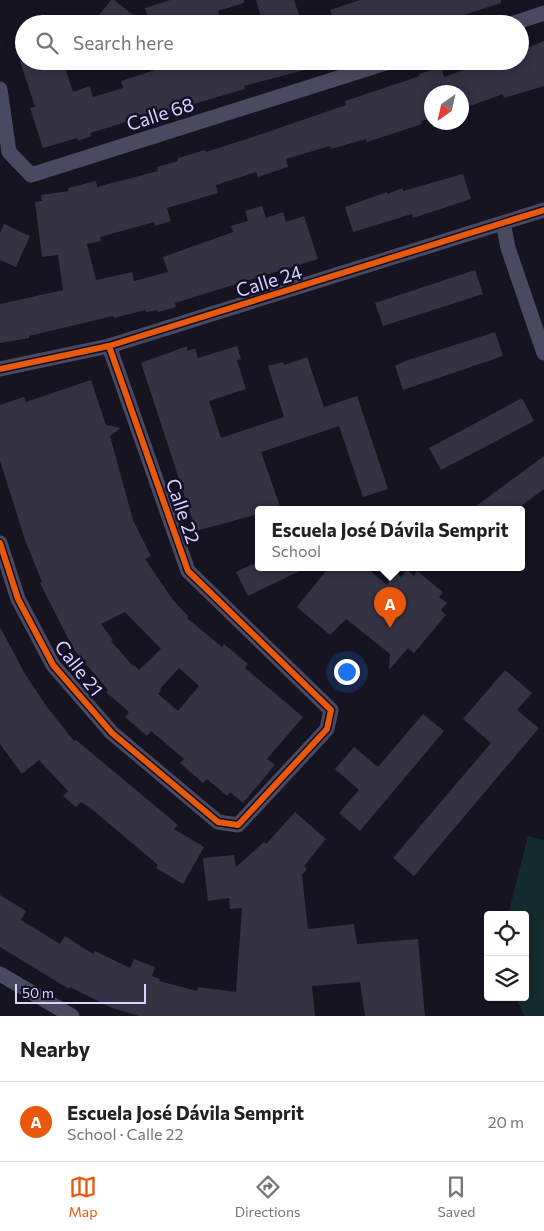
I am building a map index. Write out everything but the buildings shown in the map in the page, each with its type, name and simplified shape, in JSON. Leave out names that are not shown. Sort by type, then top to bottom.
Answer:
[{"type":"street","points":[[529,18],[544,13]]},
{"type":"street","name":"Calle 68","points":[[0,89],[9,152],[31,176],[364,70]]},
{"type":"street","name":"Calle 24","points":[[0,369],[109,346],[544,210]]},
{"type":"street","points":[[502,223],[508,248],[544,354]]},
{"type":"street","name":"Calle 22","points":[[109,346],[188,571],[331,710],[327,729],[238,825],[218,822],[174,785]]},
{"type":"street","name":"Calle 21","points":[[0,543],[18,599],[53,666],[112,733],[174,785]]},
{"type":"street","points":[[0,974],[72,1016]]},
{"type":"green space","points":[[528,836],[544,840],[544,1016],[524,1016],[518,1001],[529,1001],[529,911],[509,911]]},
{"type":"cycle path","points":[[0,369],[109,346],[544,210]]},
{"type":"cycle path","points":[[0,543],[18,599],[53,665],[112,733],[218,822],[238,825],[327,729],[331,710],[188,571],[109,346]]},
{"type":"place","name":"Escuela José Dávila Semprit","points":[[390,628]]}]
